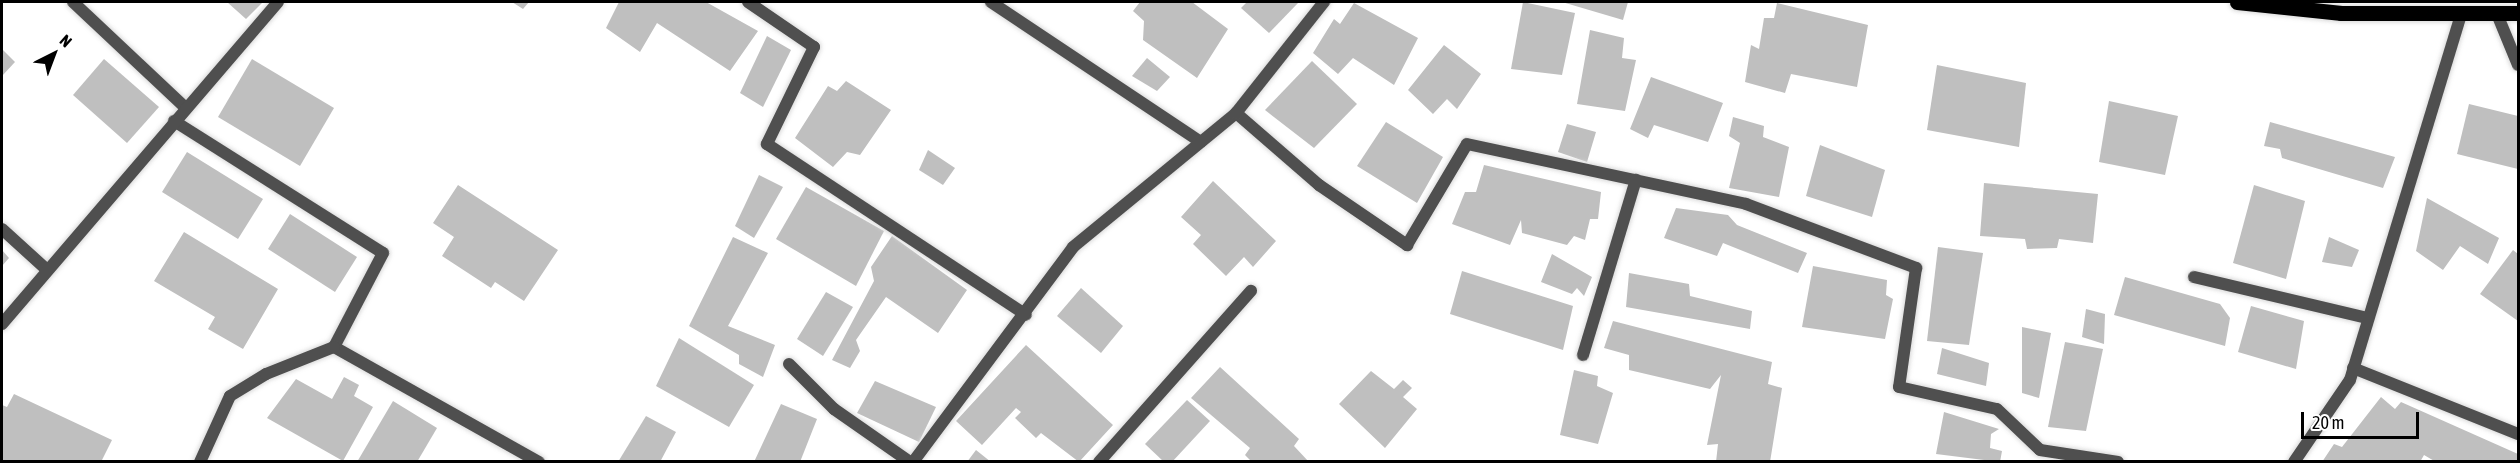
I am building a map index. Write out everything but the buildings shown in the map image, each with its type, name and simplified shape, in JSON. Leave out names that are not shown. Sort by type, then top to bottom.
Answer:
[{"type":"main road","points":[[2237,2],[2341,7],[2460,17],[2518,13]]},
{"type":"street","points":[[73,2],[185,107]]},
{"type":"street","points":[[2,324],[185,107],[278,2]]},
{"type":"street","points":[[748,2],[814,47],[767,144],[1026,315]]},
{"type":"street","points":[[991,2],[1201,142]]},
{"type":"street","points":[[789,364],[834,409],[911,462],[1026,315],[1073,247],[1236,113],[1324,2]]},
{"type":"street","points":[[2497,14],[2518,65]]},
{"type":"street","points":[[2294,462],[2353,368],[2460,17]]},
{"type":"street","points":[[1236,113],[1319,185],[1407,245],[1467,144],[1746,204],[1916,268],[1899,387],[1997,409],[2040,450],[2118,462]]},
{"type":"street","points":[[174,121],[383,254],[334,347],[266,374],[230,396],[200,462]]},
{"type":"street","points":[[1583,355],[1635,180]]},
{"type":"street","points":[[2,229],[47,270]]},
{"type":"street","points":[[2194,277],[2367,318]]},
{"type":"street","points":[[1099,462],[1251,291]]},
{"type":"street","points":[[334,347],[539,462]]},
{"type":"street","points":[[2353,368],[2518,434]]}]
